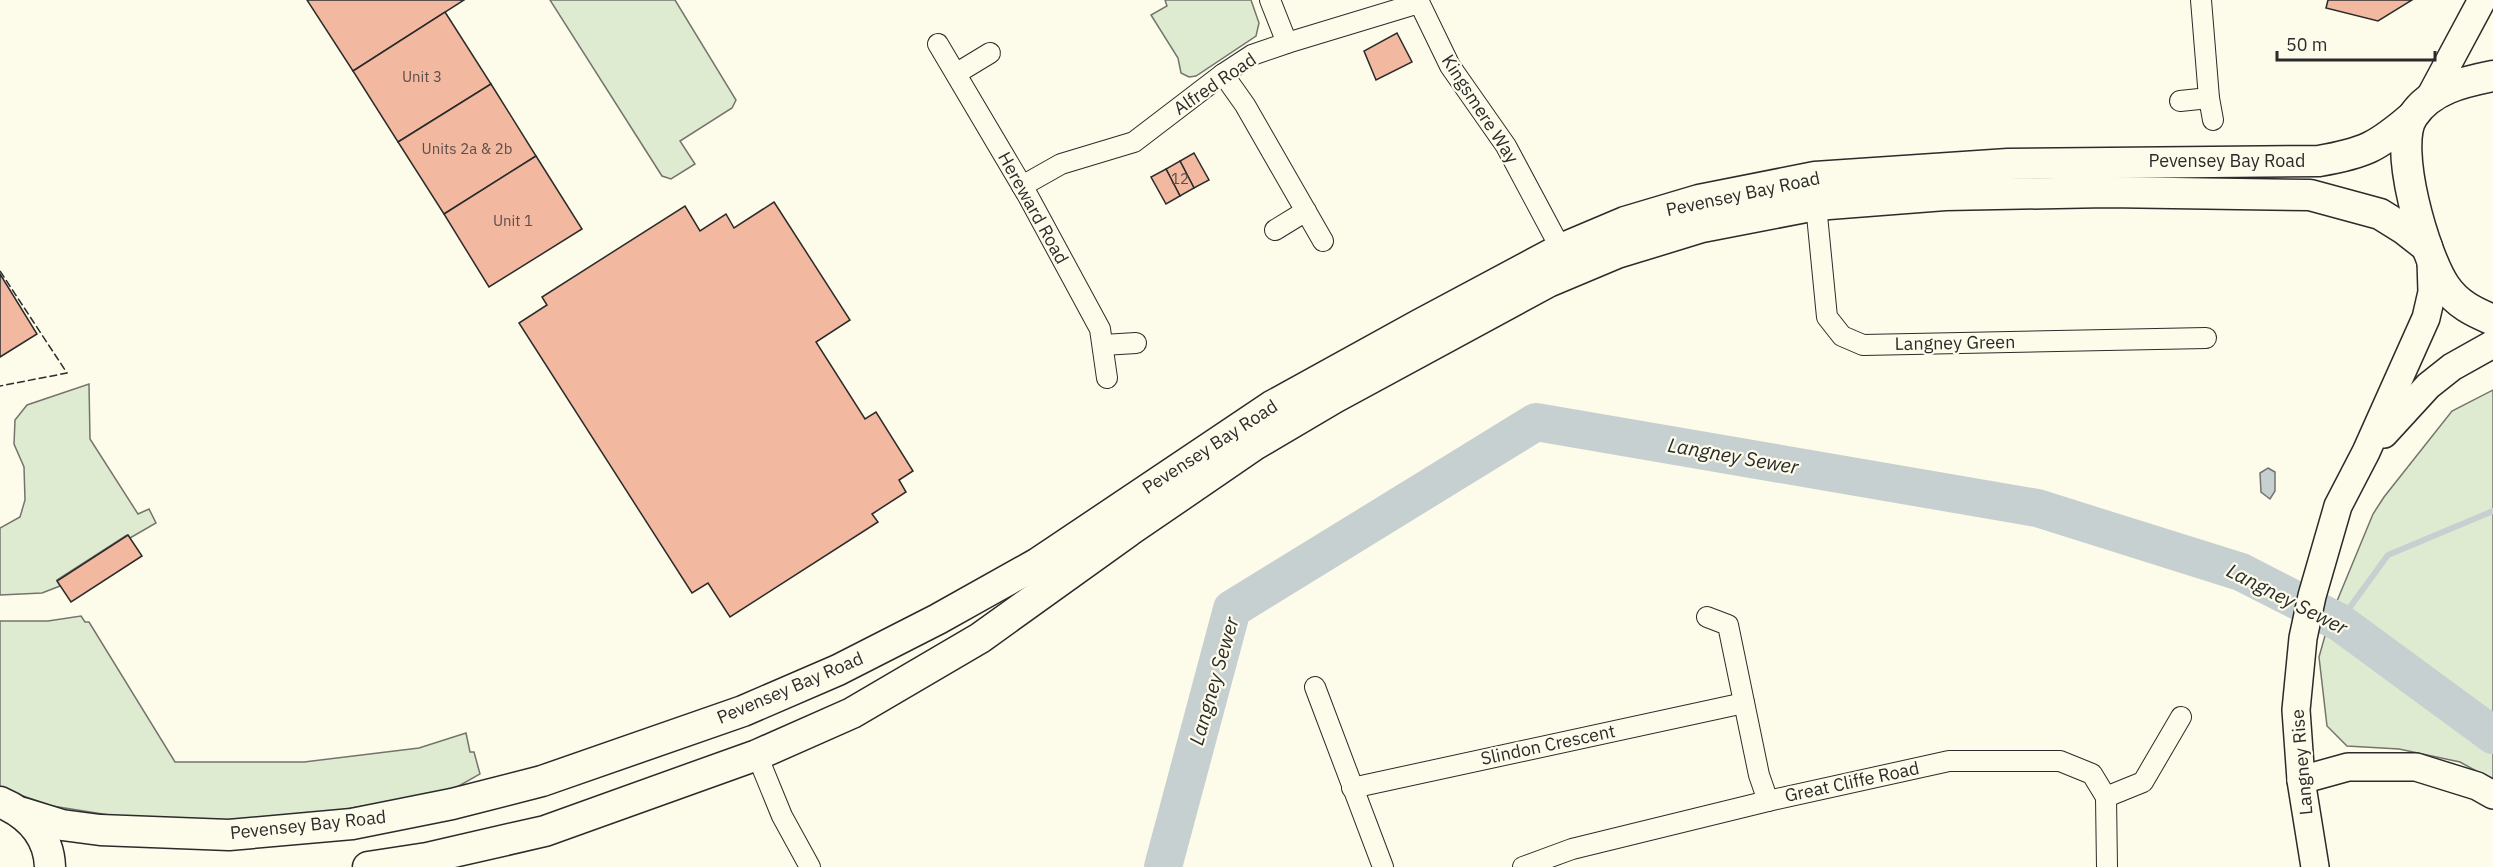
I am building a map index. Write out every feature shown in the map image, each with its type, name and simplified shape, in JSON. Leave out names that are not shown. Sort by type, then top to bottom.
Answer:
[{"type":"main road","points":[[2482,0],[2421,107],[2406,140],[2406,161],[2429,254],[2445,287],[2463,306],[2493,320]]},
{"type":"main road","name":"Pevensey Bay Road","points":[[11,808],[62,825],[100,830],[229,835],[352,824],[452,804],[542,781],[743,711],[838,670],[948,614],[1081,535],[1131,499],[1272,406],[1561,249],[1625,222],[1699,200],[1815,177],[2008,164],[2319,161],[2355,155],[2385,140],[2421,107],[2465,82],[2493,76]]},
{"type":"main road","name":"Pevensey Bay Road","points":[[368,867],[427,858],[536,834],[756,755],[852,713],[980,638],[1128,531],[1256,444],[1334,398],[1548,282],[1617,253],[1702,227],[1816,206],[1945,195],[2084,192],[2310,195],[2380,214],[2404,229],[2429,254]]},
{"type":"main road","name":"Langney Rise","points":[[2315,867],[2301,780],[2296,710],[2303,638],[2312,596],[2338,506],[2366,452],[2426,318],[2432,291],[2429,254]]},
{"type":"main road","name":"Langney Rise","points":[[2366,452],[2428,386],[2452,367],[2493,344]]},
{"type":"main road","points":[[2301,780],[2348,767],[2416,767],[2477,786],[2493,795]]},
{"type":"main road","points":[[11,808],[42,836],[50,858],[50,867]]},
{"type":"street","points":[[1270,0],[1287,43]]},
{"type":"street","points":[[2201,0],[2213,120]]},
{"type":"street","name":"Alfred Road","points":[[1022,186],[1061,164],[1134,142],[1223,74],[1252,55],[1419,1]]},
{"type":"street","name":"Kingsmere Way","points":[[1419,1],[1450,66],[1506,146],[1561,249]]},
{"type":"street","name":"Hereward Road","points":[[938,44],[1022,186],[1100,329],[1107,378]]},
{"type":"street","points":[[957,74],[990,53]]},
{"type":"street","points":[[1223,74],[1245,105],[1323,241]]},
{"type":"street","points":[[2180,101],[2209,98]]},
{"type":"street","name":"Langney Green","points":[[1816,206],[1827,317],[1842,336],[1863,345],[2206,338]]},
{"type":"street","points":[[1275,230],[1306,211]]},
{"type":"street","points":[[1103,345],[1136,343]]},
{"type":"street","points":[[1707,617],[1728,625],[1759,774],[1767,801]]},
{"type":"street","points":[[1315,687],[1383,867]]},
{"type":"street","name":"Slindon Crescent","points":[[1352,788],[1744,703]]},
{"type":"street","points":[[2107,867],[2106,797],[2143,782],[2181,717]]},
{"type":"street","points":[[756,755],[782,816],[810,867]]},
{"type":"street","name":"Great Cliffe Road","points":[[1522,867],[1572,849],[1767,801],[1949,761],[2060,761],[2092,774],[2106,797]]},
{"type":"green space","points":[[550,0],[675,0],[736,100],[732,108],[680,141],[695,164],[671,179],[662,176]]},
{"type":"green space","points":[[1165,0],[1251,0],[1259,23],[1256,36],[1196,76],[1189,77],[1181,73],[1178,58],[1151,15],[1167,6]]},
{"type":"green space","points":[[89,384],[90,439],[138,514],[149,509],[156,523],[130,538],[127,535],[57,580],[60,586],[42,593],[0,595],[0,528],[20,517],[25,500],[24,467],[14,444],[15,420],[27,405]]},
{"type":"green space","points":[[2493,390],[2493,780],[2460,762],[2399,749],[2347,746],[2327,726],[2319,657],[2330,618],[2373,514],[2384,497],[2452,411]]},
{"type":"green space","points":[[81,616],[85,622],[89,622],[175,762],[304,762],[419,748],[466,733],[470,752],[474,752],[480,774],[450,791],[282,820],[141,820],[52,806],[0,788],[0,621],[48,621]]},
{"type":"shaded area","points":[[2268,468],[2275,472],[2275,491],[2270,499],[2261,492],[2260,473]]},
{"type":"building","points":[[307,0],[464,0],[353,71]]},
{"type":"building","points":[[2328,0],[2412,0],[2378,21],[2326,8]]},
{"type":"building","points":[[445,12],[491,84],[398,142],[353,71]]},
{"type":"building","points":[[1397,33],[1412,62],[1376,80],[1364,51]]},
{"type":"building","points":[[491,84],[536,156],[444,214],[398,142]]},
{"type":"building","points":[[1194,153],[1209,180],[1194,188],[1180,161]]},
{"type":"building","points":[[536,156],[582,229],[489,287],[444,214]]},
{"type":"building","points":[[1180,161],[1194,188],[1180,196],[1166,169]]},
{"type":"building","points":[[1166,169],[1180,196],[1166,204],[1151,177]]},
{"type":"building","points":[[774,202],[850,320],[816,342],[865,419],[876,412],[913,471],[899,480],[906,492],[872,514],[878,522],[730,617],[708,583],[692,593],[519,323],[547,305],[542,297],[685,206],[700,231],[726,214],[734,228]]},
{"type":"building","points":[[0,274],[37,334],[0,357]]},
{"type":"building","points":[[128,535],[142,556],[71,602],[57,581]]},
{"type":"waterway","name":"Langney Sewer","points":[[1163,867],[1232,609],[1536,422],[2037,508],[2241,572],[2339,622],[2493,735]]},
{"type":"waterway","points":[[2339,622],[2388,555],[2493,511]]},
{"type":"fence","points":[[0,271],[67,373],[0,386]]}]
